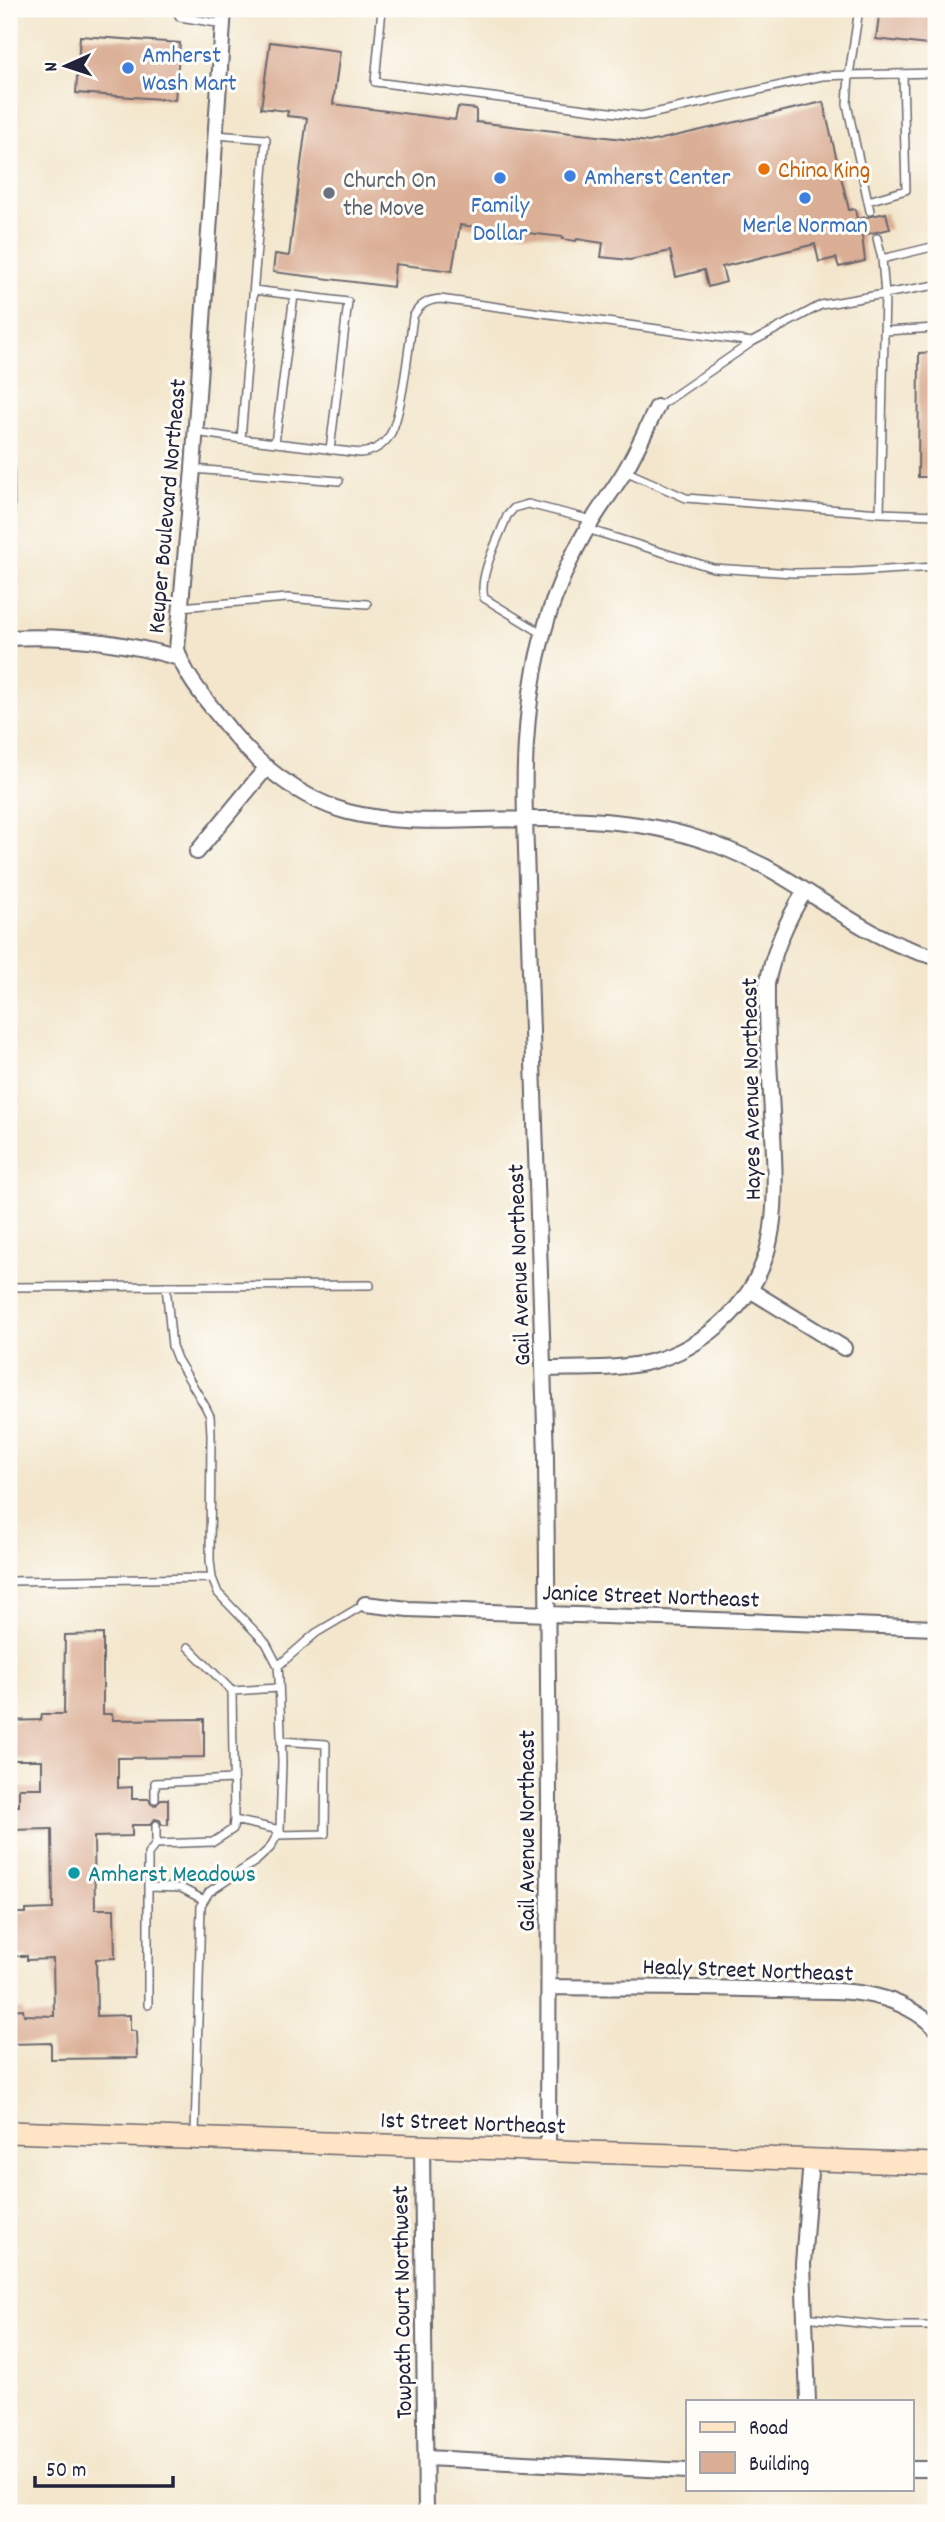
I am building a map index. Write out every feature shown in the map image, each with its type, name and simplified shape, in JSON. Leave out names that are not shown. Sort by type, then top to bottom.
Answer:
[{"type":"main road","name":"1st Street Northeast","points":[[9,2132],[936,2164]]},
{"type":"street","name":"Keuper Boulevard Northeast","points":[[224,9],[196,432],[177,649],[179,658],[203,696],[233,734],[267,767],[307,795],[348,812],[397,820],[424,821],[582,820],[635,825],[694,837],[763,866],[869,932],[904,948],[936,957]]},
{"type":"street","name":"Gail Avenue Northeast","points":[[548,2151],[548,1615],[544,1369],[524,745],[538,651],[552,604],[590,524],[625,471],[657,407]]},
{"type":"street","points":[[9,638],[102,641],[179,658]]},
{"type":"street","points":[[197,852],[267,767]]},
{"type":"street","name":"Hayes Avenue Northeast","points":[[544,1369],[622,1367],[663,1358],[709,1334],[734,1312],[750,1290],[769,1250],[776,1208],[767,984],[781,932],[805,891]]},
{"type":"street","points":[[750,1290],[844,1348]]},
{"type":"street","name":"Janice Street Northeast","points":[[365,1604],[408,1609],[548,1615],[936,1628]]},
{"type":"street","name":"Healy Street Northeast","points":[[548,1987],[752,1989],[875,1996],[901,2005],[925,2018],[936,2029]]},
{"type":"street","name":"Towpath Court Northwest","points":[[422,2146],[426,2513]]},
{"type":"street","points":[[808,2400],[803,2264],[811,2159]]},
{"type":"street","points":[[426,2458],[686,2471]]},
{"type":"street","points":[[914,2469],[936,2469]]},
{"type":"lane","points":[[175,9],[180,17],[223,24]]},
{"type":"lane","points":[[382,9],[375,82],[641,116],[821,76],[936,74]]},
{"type":"lane","points":[[859,9],[846,104],[870,211]]},
{"type":"lane","points":[[868,201],[906,191],[903,74]]},
{"type":"lane","points":[[216,135],[267,139],[241,439]]},
{"type":"lane","points":[[877,238],[885,293],[880,513]]},
{"type":"lane","points":[[882,259],[936,246]]},
{"type":"lane","points":[[657,407],[752,342],[821,305],[936,285]]},
{"type":"lane","points":[[254,290],[348,302],[330,450]]},
{"type":"lane","points":[[275,443],[294,295]]},
{"type":"lane","points":[[196,432],[330,450],[367,453],[379,447],[388,438],[397,418],[413,317],[422,304],[431,300],[440,299],[752,342]]},
{"type":"lane","points":[[885,331],[936,328]]},
{"type":"lane","points":[[9,388],[9,529]]},
{"type":"lane","points":[[193,469],[339,481]]},
{"type":"lane","points":[[625,471],[686,498],[936,515]]},
{"type":"lane","points":[[543,634],[488,603],[482,589],[485,574],[508,516],[514,508],[528,504],[713,568],[805,573],[936,567]]},
{"type":"lane","points":[[180,607],[287,598],[367,604]]},
{"type":"lane","points":[[9,1287],[370,1285]]},
{"type":"lane","points":[[166,1286],[172,1346],[210,1416],[209,1560],[212,1577],[218,1593],[266,1643],[278,1666],[281,1741],[279,1832],[270,1848],[256,1861],[209,1892],[199,1920],[195,2139]]},
{"type":"lane","points":[[9,1581],[212,1577]]},
{"type":"lane","points":[[278,1666],[316,1633],[365,1604]]},
{"type":"lane","points":[[156,1844],[213,1842],[233,1829],[232,1691],[188,1647]]},
{"type":"lane","points":[[232,1691],[279,1688]]},
{"type":"lane","points":[[234,1820],[279,1832],[325,1834],[326,1744],[281,1741]]},
{"type":"lane","points":[[155,1798],[155,1783],[233,1779]]},
{"type":"lane","points":[[148,2005],[148,1854],[156,1844],[156,1825]]},
{"type":"lane","points":[[148,1887],[181,1888],[204,1900]]},
{"type":"lane","points":[[804,2317],[886,2326],[936,2326]]},
{"type":"building","points":[[880,9],[936,9],[936,46],[876,39]]},
{"type":"building","name":"Amherst Wash Mart","points":[[80,36],[180,43],[175,100],[76,93]]},
{"type":"building","name":"Amherst Center","points":[[270,42],[340,51],[333,104],[455,120],[458,107],[476,109],[476,122],[649,142],[823,102],[849,210],[855,209],[857,219],[886,213],[890,229],[862,235],[865,261],[839,267],[836,258],[819,262],[815,244],[722,267],[726,282],[708,287],[704,270],[676,277],[670,251],[630,260],[601,257],[603,243],[460,225],[452,271],[395,264],[393,287],[273,272],[275,254],[289,256],[307,118],[287,116],[288,111],[261,108]]},
{"type":"building","points":[[936,352],[936,477],[918,477],[919,353]]},
{"type":"building","name":"Amherst Meadows","points":[[103,1634],[103,1714],[112,1714],[113,1720],[204,1719],[204,1757],[118,1758],[118,1788],[132,1787],[132,1799],[149,1799],[151,1804],[156,1805],[161,1799],[168,1799],[168,1825],[162,1825],[160,1820],[155,1819],[150,1825],[132,1825],[132,1836],[94,1837],[95,1909],[114,1909],[115,1958],[96,1959],[97,2016],[130,2015],[130,2031],[136,2031],[137,2058],[51,2059],[51,2043],[9,2044],[9,2010],[23,2009],[24,2015],[54,2016],[53,1959],[27,1960],[27,1956],[9,1956],[9,1913],[53,1909],[52,1829],[9,1830],[9,1806],[19,1806],[19,1788],[42,1788],[42,1760],[9,1760],[9,1721],[41,1720],[42,1714],[64,1714],[65,1635]]},
{"type":"place","name":"Amherst Wash Mart","points":[[128,68]]},
{"type":"place","name":"China King","points":[[764,169]]},
{"type":"place","name":"Amherst Center","points":[[570,176]]},
{"type":"place","name":"Family Dollar","points":[[500,178]]},
{"type":"place","name":"Church On the Move","points":[[329,193]]},
{"type":"place","name":"Merle Norman","points":[[805,198]]},
{"type":"place","name":"Amherst Meadows","points":[[74,1873]]}]
